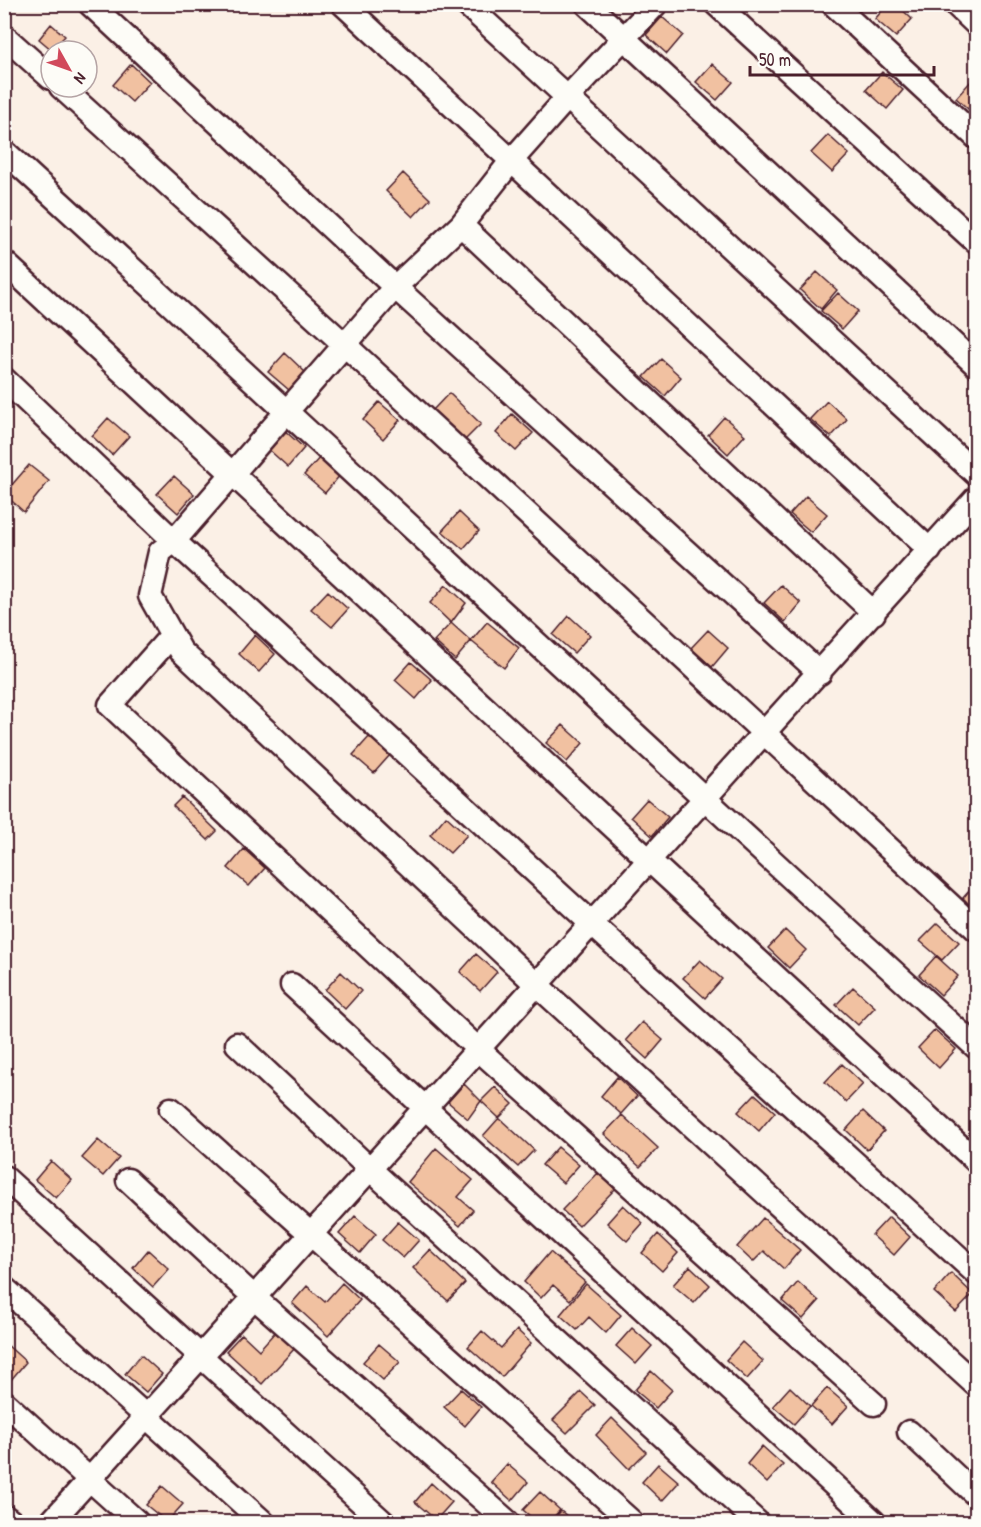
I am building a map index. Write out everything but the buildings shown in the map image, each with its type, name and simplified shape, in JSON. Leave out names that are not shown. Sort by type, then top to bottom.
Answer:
[{"type":"street","points":[[90,4],[395,287],[820,673]]},
{"type":"street","points":[[343,4],[930,550]]},
{"type":"street","points":[[466,4],[976,474]]},
{"type":"street","points":[[588,4],[976,365]]},
{"type":"street","points":[[656,4],[512,160],[461,225],[395,287],[174,541],[160,552],[150,596],[181,651],[538,986],[976,1385]]},
{"type":"street","points":[[716,4],[976,242]]},
{"type":"street","points":[[833,4],[976,137]]},
{"type":"street","points":[[956,4],[976,24]]},
{"type":"street","points":[[4,36],[39,67]]},
{"type":"street","points":[[74,99],[345,345],[976,929]]},
{"type":"street","points":[[4,151],[705,800],[976,1047]]},
{"type":"street","points":[[461,225],[874,613]]},
{"type":"street","points":[[4,262],[976,1161]]},
{"type":"street","points":[[4,379],[174,541],[976,1273]]},
{"type":"street","points":[[51,1522],[538,986],[976,498]]},
{"type":"street","points":[[172,635],[110,705],[479,1050],[874,1404]]},
{"type":"street","points":[[292,985],[874,1522]]},
{"type":"street","points":[[237,1044],[371,1170],[757,1522]]},
{"type":"street","points":[[171,1109],[632,1522]]},
{"type":"street","points":[[4,1177],[383,1522]]},
{"type":"street","points":[[128,1180],[255,1298],[508,1522]]},
{"type":"street","points":[[4,1288],[263,1522]]},
{"type":"street","points":[[4,1402],[137,1522]]},
{"type":"street","points":[[909,1432],[976,1496]]},
{"type":"street","points":[[4,1516],[12,1522]]}]
